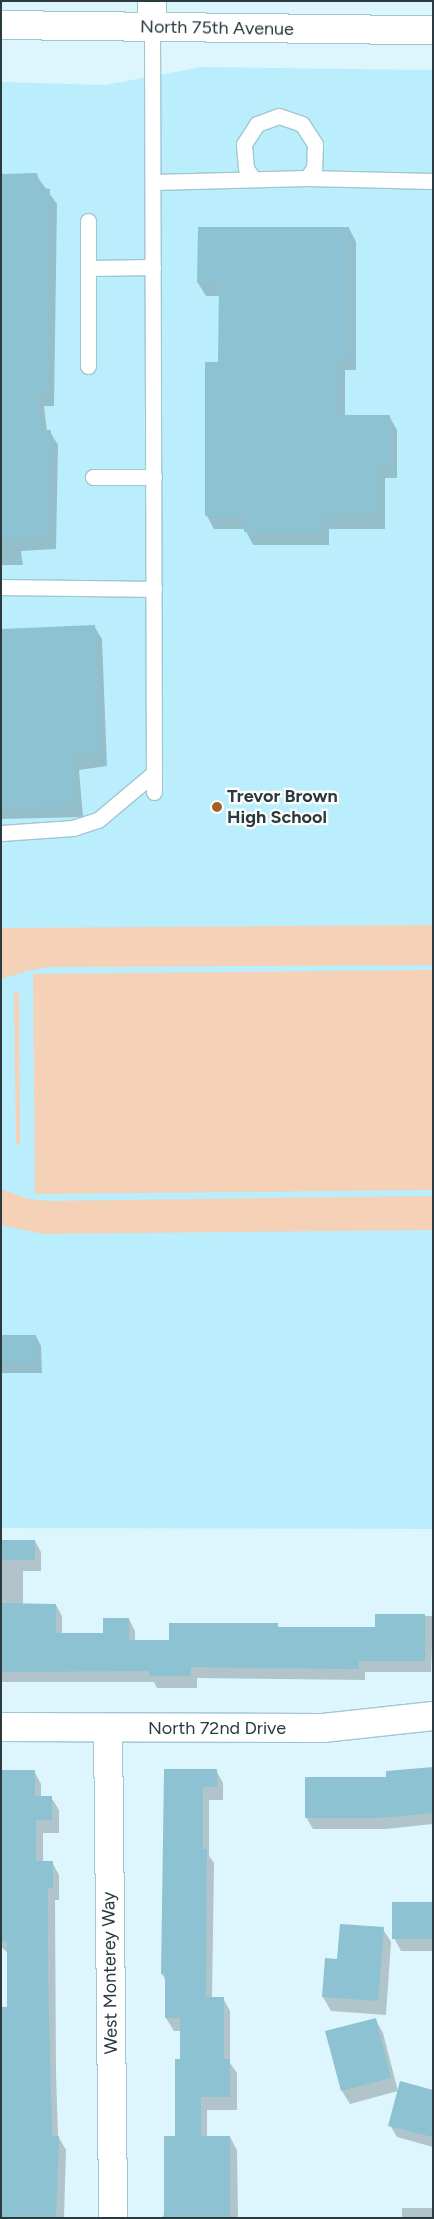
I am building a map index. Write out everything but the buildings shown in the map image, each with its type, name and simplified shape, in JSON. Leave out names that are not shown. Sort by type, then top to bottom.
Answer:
[{"type":"street","name":"North 75th Avenue","points":[[1,25],[152,14],[433,30]]},
{"type":"street","name":"North 72nd Drive","points":[[1,1726],[323,1728],[433,1716]]},
{"type":"street","name":"West Monterey Way","points":[[108,1728],[113,2218]]},
{"type":"lane","points":[[152,14],[154,792]]},
{"type":"lane","points":[[253,179],[243,156],[244,144],[257,124],[279,116],[302,124],[313,138],[316,156],[307,178]]},
{"type":"lane","points":[[153,182],[307,178],[433,181]]},
{"type":"lane","points":[[88,221],[88,366]]},
{"type":"lane","points":[[89,268],[153,268]]},
{"type":"lane","points":[[94,477],[154,477]]},
{"type":"lane","points":[[1,587],[154,589]]},
{"type":"lane","points":[[1,833],[73,828],[98,820],[154,773]]},
{"type":"shaded area","name":"Trevor Brown High School","points":[[202,67],[433,70],[433,1529],[1,1528],[1,82],[105,85]]},
{"type":"shaded area","points":[[433,925],[433,965],[50,967],[30,970],[1,979],[1,928]]},
{"type":"shaded area","points":[[433,970],[433,1190],[35,1194],[33,974]]},
{"type":"shaded area","points":[[14,993],[19,993],[20,1145],[16,1145]]},
{"type":"shaded area","points":[[1,1189],[28,1199],[48,1201],[433,1196],[433,1230],[43,1234],[1,1225]]},
{"type":"place","name":"Trevor Brown High School","points":[[217,807]]}]
